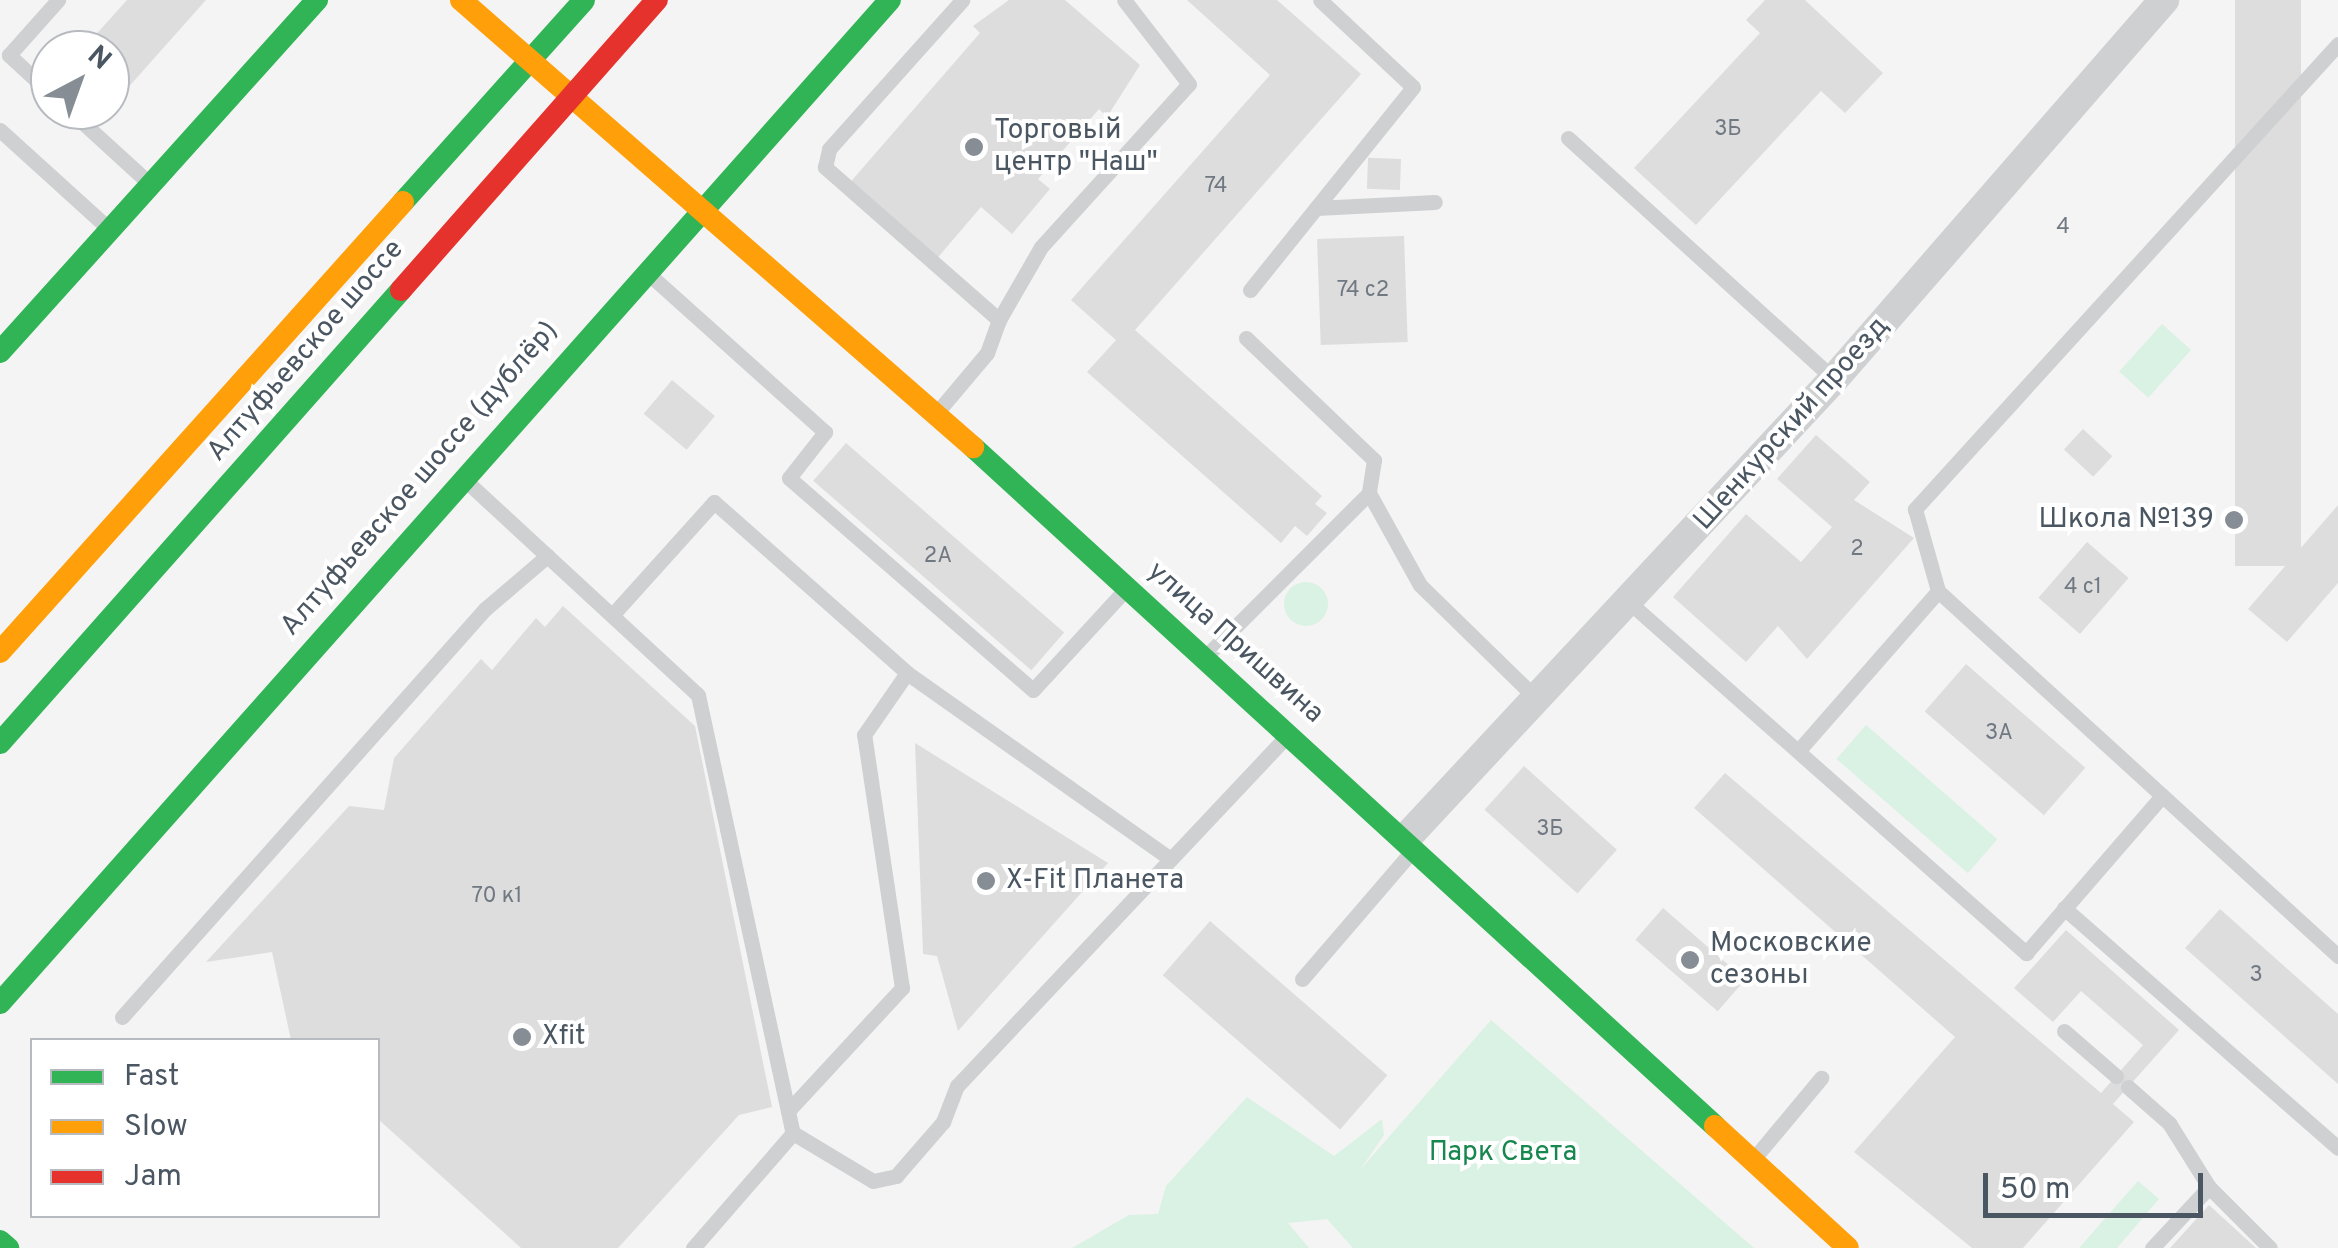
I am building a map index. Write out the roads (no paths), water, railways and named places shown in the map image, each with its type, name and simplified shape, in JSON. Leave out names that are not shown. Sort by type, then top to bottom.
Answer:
[{"type":"main road","points":[[0,352],[317,0]]},
{"type":"main road","name":"улица Пришвина","points":[[461,0],[936,413],[1756,1156],[1838,1242]]},
{"type":"main road","name":"Алтуфьевское шоссе","points":[[0,652],[584,0]]},
{"type":"main road","name":"Алтуфьевское шоссе","points":[[0,744],[658,0]]},
{"type":"main road","name":"Алтуфьевское шоссе (дублёр)","points":[[0,1003],[644,270],[890,0]]},
{"type":"main road","points":[[0,1241],[8,1248]]},
{"type":"street","name":"Шенкурский проезд","points":[[1411,842],[1834,379],[2161,1]]},
{"type":"lane","points":[[31,30],[58,0]]},
{"type":"lane","points":[[962,0],[829,149],[824,168],[999,320]]},
{"type":"lane","points":[[936,413],[988,352],[999,320],[1041,247],[1190,84],[1124,0]]},
{"type":"lane","points":[[1250,290],[1413,87],[1320,0]]},
{"type":"lane","points":[[30,31],[8,55],[30,75]]},
{"type":"lane","points":[[2338,44],[1915,510],[1938,591],[2338,956]]},
{"type":"lane","points":[[0,130],[110,230]]},
{"type":"lane","points":[[91,130],[151,184]]},
{"type":"lane","points":[[1568,138],[1834,379]]},
{"type":"lane","points":[[1316,208],[1435,202]]},
{"type":"lane","points":[[644,270],[826,432],[790,478],[1033,690],[1128,587]]},
{"type":"lane","points":[[1204,656],[1369,493],[1374,460],[1246,338]]},
{"type":"lane","points":[[462,477],[615,612],[698,695],[793,1133],[873,1181],[896,1176],[942,1122],[957,1086],[1290,733]]},
{"type":"lane","points":[[1369,493],[1420,584],[1538,700]]},
{"type":"lane","points":[[615,612],[714,502],[908,673],[1169,858]]},
{"type":"lane","points":[[122,1018],[485,609],[547,556]]},
{"type":"lane","points":[[1799,750],[1938,591]]},
{"type":"lane","points":[[1630,604],[2026,954],[2162,796]]},
{"type":"lane","points":[[788,1111],[902,988],[864,735],[908,673]]},
{"type":"lane","points":[[1302,979],[1411,842]]},
{"type":"lane","points":[[2064,908],[2338,1148]]},
{"type":"lane","points":[[2064,1031],[2169,1123],[2209,1186],[2270,1248]]},
{"type":"lane","points":[[1756,1156],[1822,1078]]},
{"type":"lane","points":[[693,1248],[793,1133]]},
{"type":"lane","points":[[2152,1248],[2209,1186]]},
{"type":"place","name":"Торговый центр \"Наш\"","points":[[974,147]]},
{"type":"place","name":"Школа №139","points":[[2234,520]]},
{"type":"place","name":"X-Fit Планета","points":[[986,881]]},
{"type":"place","name":"Московские сезоны","points":[[1690,960]]},
{"type":"place","name":"Xfit","points":[[522,1037]]},
{"type":"park label","name":"Парк Света","points":[[1503,1153]]}]
